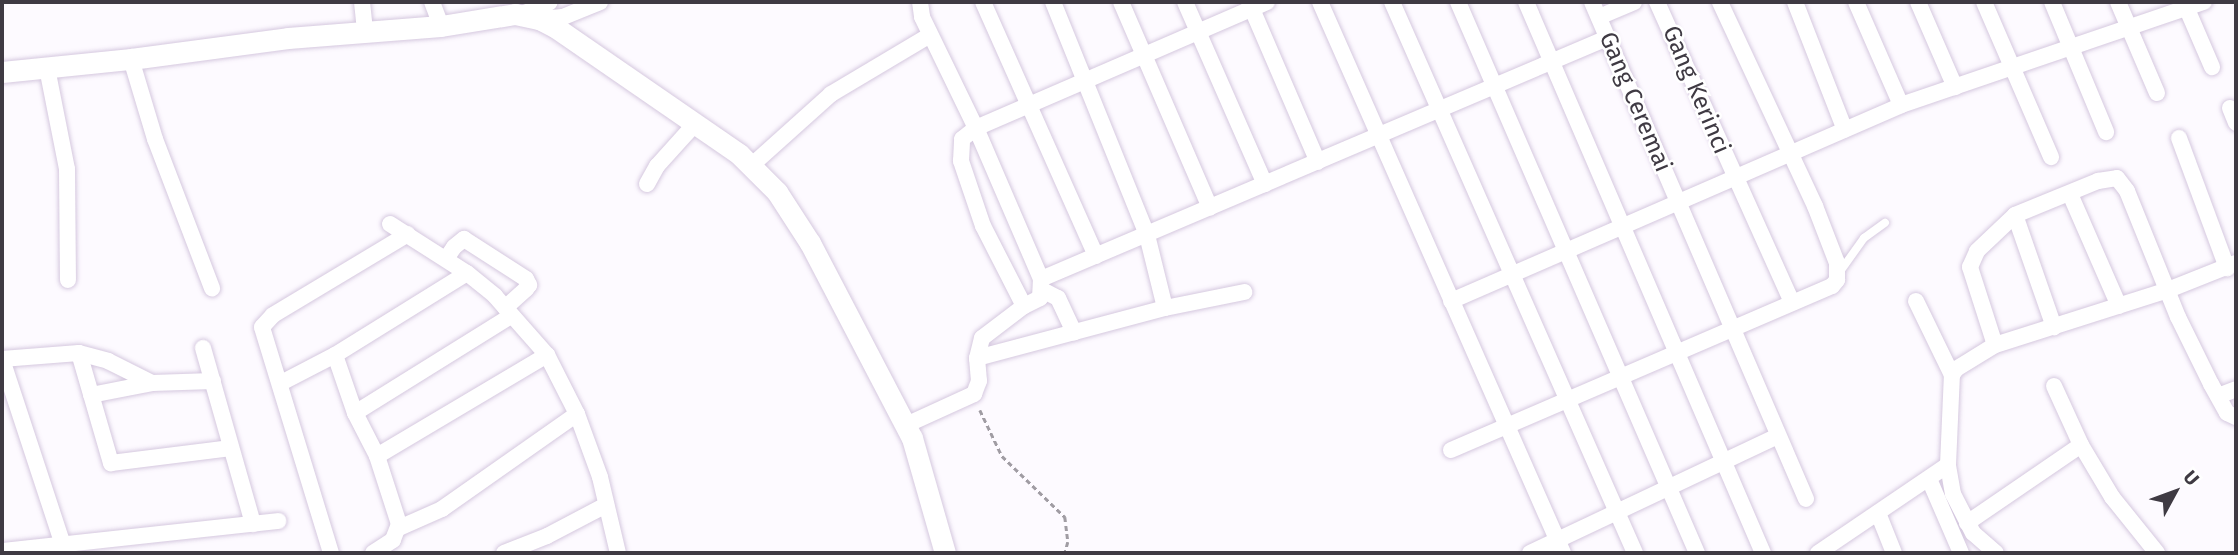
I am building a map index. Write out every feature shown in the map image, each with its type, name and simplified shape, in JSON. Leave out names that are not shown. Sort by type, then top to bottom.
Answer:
[{"type":"street","points":[[362,2],[365,32]]},
{"type":"street","points":[[432,2],[441,26]]},
{"type":"street","points":[[2,72],[131,60],[197,48],[441,26],[537,11],[563,17],[600,2]]},
{"type":"street","points":[[920,2],[930,35],[976,128],[1042,285],[1058,298],[1074,332]]},
{"type":"street","points":[[983,2],[1031,104],[1096,256]]},
{"type":"street","points":[[1053,2],[1087,80],[1147,235],[1165,308]]},
{"type":"street","points":[[1121,2],[1210,208]]},
{"type":"street","points":[[1185,2],[1265,184]]},
{"type":"street","points":[[1024,306],[983,226],[968,185],[959,147],[966,133],[1198,32],[1250,5],[1267,2]]},
{"type":"street","points":[[1320,2],[1506,428],[1561,547]]},
{"type":"street","points":[[1392,2],[1635,553]]},
{"type":"street","points":[[1458,2],[1697,553]]},
{"type":"street","points":[[1526,2],[1677,353],[1721,463],[1761,550]]},
{"type":"street","points":[[1595,9],[1634,2]]},
{"type":"street","name":"Gang Kerinci","points":[[1657,2],[1792,302]]},
{"type":"street","points":[[1451,450],[1832,286],[1839,273],[1815,206],[1720,2]]},
{"type":"street","points":[[1794,2],[1845,130]]},
{"type":"street","points":[[1856,2],[1901,105]]},
{"type":"street","points":[[1918,2],[1955,87]]},
{"type":"street","points":[[1984,2],[2051,157]]},
{"type":"street","points":[[2052,2],[2106,132]]},
{"type":"street","points":[[2118,2],[2157,93]]},
{"type":"street","points":[[1451,301],[1901,105],[2070,48],[2185,5],[2204,2]]},
{"type":"street","points":[[1250,5],[1318,162]]},
{"type":"street","points":[[2185,5],[2212,67]]},
{"type":"street","name":"Gang Ceremai","points":[[1595,9],[1730,329],[1806,499]]},
{"type":"street","points":[[537,11],[752,165],[777,192],[810,243],[906,425],[916,449],[945,553]]},
{"type":"street","points":[[752,165],[831,94],[930,35]]},
{"type":"street","points":[[1042,285],[1096,256],[1608,38]]},
{"type":"street","points":[[131,60],[156,139],[212,288]]},
{"type":"street","points":[[47,68],[67,169],[68,280]]},
{"type":"street","points":[[647,184],[667,154],[695,124]]},
{"type":"street","points":[[1952,375],[1962,363],[1995,345],[2168,290],[2232,266],[2179,138]]},
{"type":"street","points":[[1995,345],[1970,267],[1977,251],[2015,215],[2111,177],[2122,182],[2178,317],[2227,413],[2236,417]]},
{"type":"street","points":[[2070,194],[2119,306]]},
{"type":"street","points":[[2015,215],[2053,327]]},
{"type":"street","points":[[390,224],[467,273],[508,312],[547,355],[577,414],[607,505],[618,553]]},
{"type":"street","points":[[331,553],[281,383],[267,346],[264,321],[408,234]]},
{"type":"street","points":[[355,412],[508,312],[529,285],[526,279],[464,239],[446,259]]},
{"type":"street","points":[[281,383],[335,355],[467,273]]},
{"type":"street","points":[[906,425],[974,394],[979,381],[976,358],[982,338],[1024,306],[1040,298],[1042,285]]},
{"type":"street","points":[[976,358],[1165,308],[1244,292]]},
{"type":"street","points":[[1916,301],[1952,375],[1948,465],[1953,494],[1978,539],[1996,553]]},
{"type":"street","points":[[203,348],[253,524]]},
{"type":"street","points":[[62,545],[2,359],[79,353],[108,361],[152,383]]},
{"type":"street","points":[[79,353],[111,463],[231,448]]},
{"type":"street","points":[[335,355],[355,412],[377,456],[399,528]]},
{"type":"street","points":[[377,456],[547,355]]},
{"type":"street","points":[[92,395],[152,383],[212,381]]},
{"type":"street","points":[[2054,386],[2081,445],[2131,523],[2157,553]]},
{"type":"street","points":[[2218,396],[2236,389]]},
{"type":"street","points":[[373,553],[393,540],[399,528],[442,509],[577,414]]},
{"type":"street","points":[[1530,553],[1561,547],[1616,511],[1778,436]]},
{"type":"street","points":[[1967,523],[2081,445]]},
{"type":"street","points":[[1826,551],[1948,465]]},
{"type":"street","points":[[1929,479],[1961,553]]},
{"type":"street","points":[[504,553],[547,536],[607,505]]},
{"type":"street","points":[[1878,513],[1894,553]]},
{"type":"street","points":[[2,551],[278,521]]},
{"type":"lane","points":[[1839,273],[1864,238],[1885,223]]},
{"type":"path","points":[[974,394],[990,436],[1002,456],[1065,517],[1068,542],[1065,553]]}]
